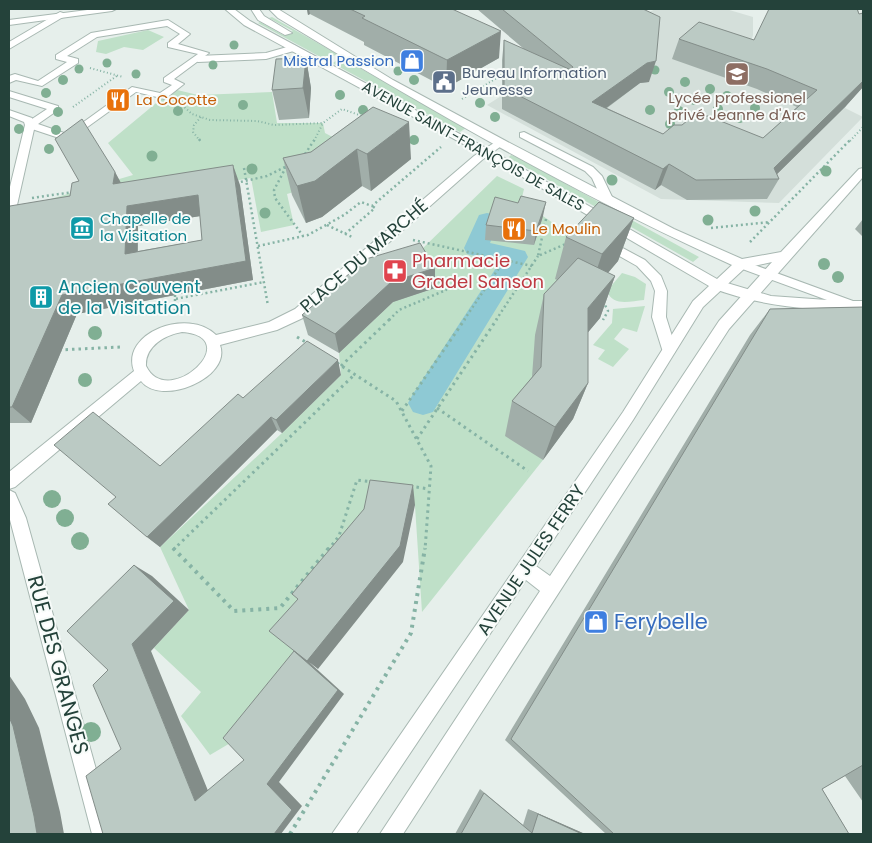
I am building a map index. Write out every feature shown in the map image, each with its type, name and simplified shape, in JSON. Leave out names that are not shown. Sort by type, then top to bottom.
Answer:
[{"type":"street","points":[[9,23],[112,9]]},
{"type":"street","name":"AVENUE SAINT-FRANÇOIS DE SALES","points":[[229,9],[247,24],[486,152],[717,285]]},
{"type":"street","points":[[255,9],[261,18],[288,33]]},
{"type":"street","name":"AVENUE SAINT-FRANÇOIS DE SALES","points":[[273,9],[281,16],[390,82],[500,142],[670,232],[741,264]]},
{"type":"street","points":[[9,46],[60,15]]},
{"type":"street","points":[[9,80],[15,77],[39,84],[74,61],[59,57],[94,35],[168,23],[186,34],[172,45],[205,53],[168,80],[179,84],[162,97],[134,89],[68,138],[30,125]]},
{"type":"street","points":[[198,58],[271,56],[294,48]]},
{"type":"street","points":[[9,94],[55,108],[30,125]]},
{"type":"street","points":[[9,113],[28,120],[30,125],[9,214]]},
{"type":"street","points":[[524,135],[590,169],[597,176],[607,199]]},
{"type":"street","name":"PLACE DU MARCHÉ","points":[[213,341],[275,325],[293,317],[308,307],[486,152],[500,142]]},
{"type":"street","name":"AVENUE JULES FERRY","points":[[391,834],[705,353],[747,297],[788,255],[863,171]]},
{"type":"street","points":[[595,237],[641,264],[657,279],[662,291],[659,317],[669,349]]},
{"type":"street","points":[[741,264],[788,255]]},
{"type":"street","points":[[741,264],[859,306]]},
{"type":"street","name":"AVENUE JULES FERRY","points":[[343,834],[628,416],[698,304],[741,264]]},
{"type":"street","points":[[717,285],[747,297],[777,303],[859,306]]},
{"type":"street","points":[[182,327],[201,330],[213,341],[215,351],[211,362],[203,372],[190,381],[175,385],[161,385],[149,381],[141,373],[139,362],[145,346],[161,333],[182,327]]},
{"type":"street","points":[[9,482],[141,373]]},
{"type":"street","name":"RUE DES GRANGES","points":[[9,498],[18,518],[103,834]]},
{"type":"street","points":[[525,568],[551,588]]},
{"type":"path","points":[[71,64],[126,78]]},
{"type":"path","points":[[470,104],[462,99],[512,67]]},
{"type":"path","points":[[168,93],[192,114],[210,120],[257,121],[274,125],[323,123]]},
{"type":"path","points":[[301,159],[312,145],[323,123],[342,109],[370,119]]},
{"type":"path","points":[[201,117],[194,125],[193,132],[201,142]]},
{"type":"path","points":[[741,264],[750,242],[863,127]]},
{"type":"path","points":[[372,206],[443,145],[434,142]]},
{"type":"path","points":[[228,184],[267,176],[294,163]]},
{"type":"path","points":[[287,166],[274,190],[275,198],[303,236]]},
{"type":"path","points":[[244,168],[264,282],[275,325],[317,350]]},
{"type":"path","points":[[12,202],[80,192]]},
{"type":"path","points":[[258,246],[303,236],[327,224],[361,202],[372,206]]},
{"type":"path","points":[[345,234],[375,208],[372,206]]},
{"type":"path","points":[[417,439],[538,256],[546,219]]},
{"type":"path","points":[[670,232],[770,222]]},
{"type":"path","points":[[327,224],[352,237]]},
{"type":"path","points":[[412,246],[407,238],[532,266]]},
{"type":"path","points":[[538,256],[570,242]]},
{"type":"path","points":[[402,411],[504,259]]},
{"type":"path","points":[[341,366],[399,310],[446,290],[429,268]]},
{"type":"path","points":[[175,308],[175,297],[264,282]]},
{"type":"path","points":[[598,297],[605,304],[608,311],[602,320]]},
{"type":"path","points":[[58,350],[145,346]]},
{"type":"path","points":[[290,834],[411,632],[423,569],[431,466],[396,401],[333,361]]},
{"type":"path","points":[[354,375],[172,549],[234,611],[280,608],[339,536],[357,480],[384,483]]},
{"type":"path","points":[[437,408],[528,471]]},
{"type":"path","points":[[402,486],[430,489]]},
{"type":"shaded area","points":[[656,9],[726,9],[753,17],[753,35],[746,57],[817,94],[847,105],[845,108],[863,117],[779,203],[661,199],[487,105],[514,88],[572,44]]},
{"type":"green space","points":[[272,17],[337,54],[326,60],[258,23],[260,22],[283,35],[293,31],[269,18]]},
{"type":"green space","points":[[148,30],[164,37],[143,50],[124,47],[106,54],[96,52],[98,41]]},
{"type":"green space","points":[[342,58],[466,128],[460,132],[332,63]]},
{"type":"green space","points":[[173,89],[198,95],[272,92],[277,123],[323,123],[325,133],[361,152],[314,186],[287,194],[294,225],[261,232],[251,178],[43,212],[47,200],[133,175],[108,143]]},
{"type":"green space","points":[[511,155],[699,257],[693,262],[511,159],[509,157]]},
{"type":"green space","points":[[497,176],[524,189],[519,210],[533,245],[543,216],[586,246],[543,460],[422,612],[415,506],[376,501],[303,657],[237,739],[210,755],[181,716],[201,692],[154,648],[189,610],[160,547],[341,375],[339,353],[393,302],[420,251]]},
{"type":"green space","points":[[622,273],[635,277],[646,284],[644,300],[622,302],[610,296],[607,291]]},
{"type":"green space","points":[[645,306],[637,332],[623,328],[614,339],[629,349],[613,367],[598,359],[605,350],[593,345],[612,323],[613,309]]},
{"type":"building","points":[[350,9],[452,9],[501,31],[447,60],[362,18],[365,16]]},
{"type":"building","points":[[502,9],[643,9],[660,17],[656,61],[647,63],[592,102],[663,134],[674,125],[682,125],[693,116],[708,116],[763,138],[817,90],[767,69],[679,39],[699,22],[754,40],[769,9],[857,9],[859,14],[863,13],[863,81],[774,168],[779,179],[696,180],[669,164],[663,169],[504,88],[504,40],[571,70],[573,67]]},
{"type":"building","points":[[306,58],[303,88],[272,90],[276,59]]},
{"type":"building","points":[[373,107],[409,122],[367,154],[357,149],[315,181],[297,186],[283,158],[311,152]]},
{"type":"building","points":[[82,119],[115,172],[113,184],[233,165],[246,261],[62,295],[12,407],[9,407],[9,208],[10,206],[70,196],[72,183],[79,181],[55,139]],"holes":[[[198,195],[202,240],[125,254],[127,206]]]},
{"type":"building","points":[[521,196],[546,202],[536,231],[486,225],[495,197],[518,203]]},
{"type":"building","points":[[599,202],[634,218],[602,254],[566,237]]},
{"type":"building","points":[[420,243],[435,268],[391,282],[335,334],[302,315],[366,259]]},
{"type":"building","points":[[578,258],[615,276],[588,308],[588,383],[555,427],[512,401],[541,367],[544,294]]},
{"type":"building","points":[[863,307],[863,765],[822,789],[849,834],[614,834],[511,739],[770,309]]},
{"type":"building","points":[[307,341],[338,360],[276,420],[271,417],[147,537],[108,504],[116,497],[54,445],[93,412],[160,466],[238,394],[243,398]]},
{"type":"building","points":[[370,480],[413,485],[400,546],[307,661],[269,631],[298,599],[292,594],[364,509]]},
{"type":"building","points":[[134,565],[174,601],[132,644],[195,801],[244,760],[223,738],[294,651],[338,690],[267,784],[292,810],[274,834],[103,834],[86,776],[121,749],[93,685],[108,670],[67,631]]},
{"type":"building","points":[[9,717],[13,726],[37,834],[9,834]]},
{"type":"building","points":[[484,793],[532,833],[538,814],[582,834],[461,834]]},
{"type":"waterway","points":[[423,403],[516,257],[476,248],[487,221]]},
{"type":"place","name":"Mistral Passion","points":[[412,61]]},
{"type":"place","name":"Lycée professionel privé Jeanne d'Arc","points":[[737,74]]},
{"type":"place","name":"Bureau Information Jeunesse","points":[[444,82]]},
{"type":"place","name":"La Cocotte","points":[[118,100]]},
{"type":"place","name":"Chapelle de la Visitation","points":[[82,228]]},
{"type":"place","name":"Le Moulin","points":[[514,229]]},
{"type":"place","name":"Pharmacie Gradel Sanson","points":[[395,271]]},
{"type":"place","name":"Ancien Couvent de la Visitation","points":[[41,297]]},
{"type":"place","name":"Ferybelle","points":[[596,622]]}]
